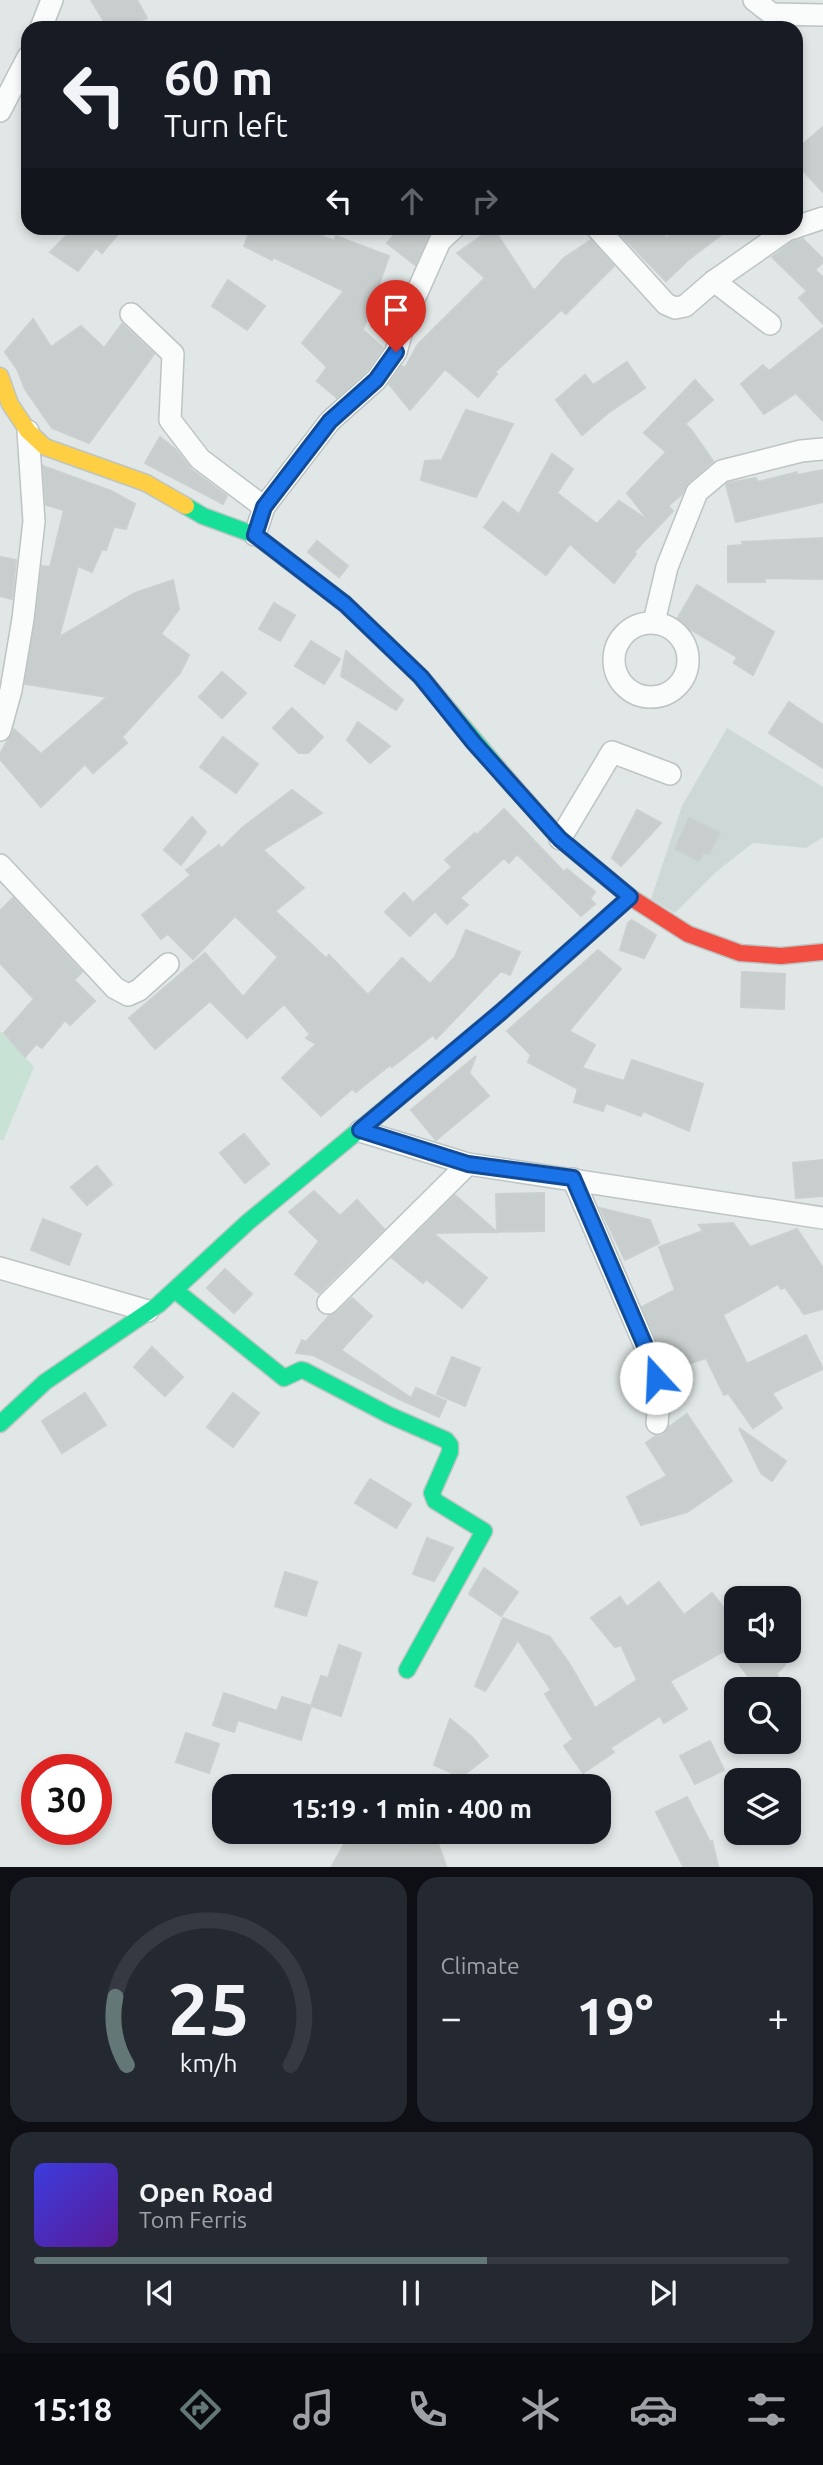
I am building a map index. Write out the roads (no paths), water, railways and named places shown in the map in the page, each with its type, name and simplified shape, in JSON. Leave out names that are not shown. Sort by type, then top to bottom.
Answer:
[{"type":"street","points":[[44,21],[52,0]]},
{"type":"street","points":[[754,0],[772,14],[823,15]]},
{"type":"street","points":[[0,111],[21,70]]},
{"type":"street","points":[[803,224],[823,218]]},
{"type":"street","points":[[255,535],[264,507],[330,421],[376,380],[396,352],[406,317],[440,241],[446,235]]},
{"type":"street","points":[[603,235],[666,304],[675,308],[685,306],[714,281],[780,235]]},
{"type":"street","points":[[714,281],[769,324]]},
{"type":"street","points":[[131,314],[173,354],[170,420],[200,459],[264,507]]},
{"type":"street","points":[[0,376],[10,404],[28,431],[45,447],[146,483],[203,516],[255,535],[345,604],[421,677],[474,743],[560,839],[630,897],[688,933],[740,953],[782,956],[823,952]]},
{"type":"street","points":[[0,730],[11,690],[23,619],[34,521],[28,431]]},
{"type":"street","points":[[654,622],[667,567],[697,492],[722,471],[801,451],[823,449]]},
{"type":"street","points":[[560,839],[612,752],[670,774]]},
{"type":"street","points":[[0,865],[115,988],[128,995],[139,990],[168,964]]},
{"type":"street","points":[[0,1423],[45,1382],[176,1291],[248,1222],[501,1012],[630,897]]},
{"type":"street","points":[[360,1130],[468,1164],[823,1218]]},
{"type":"street","points":[[328,1303],[468,1164]]},
{"type":"street","points":[[573,1178],[652,1362],[660,1394],[657,1423]]},
{"type":"street","points":[[0,1268],[148,1311]]},
{"type":"street","points":[[176,1291],[284,1378],[301,1370],[305,1371],[389,1415],[446,1440],[450,1445],[450,1452],[432,1493],[435,1501],[484,1531],[444,1598],[407,1670]]}]
